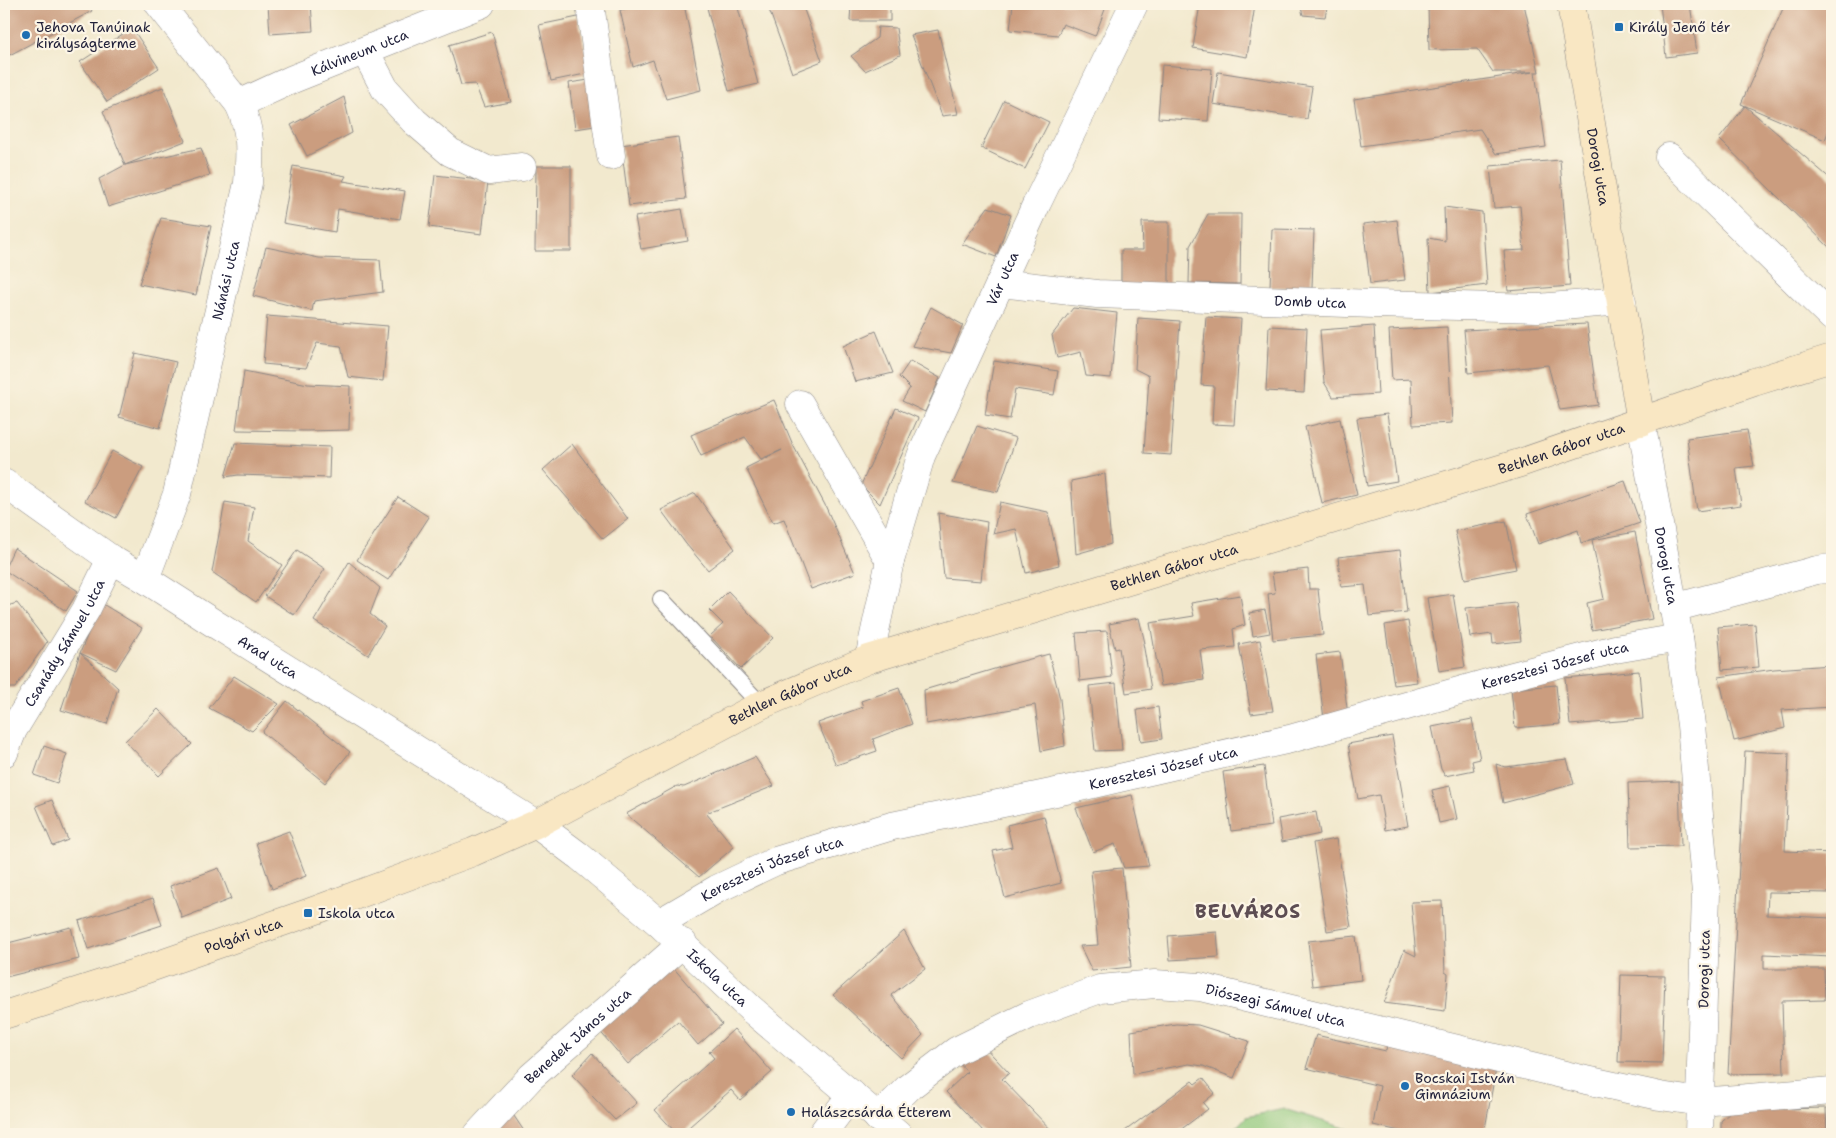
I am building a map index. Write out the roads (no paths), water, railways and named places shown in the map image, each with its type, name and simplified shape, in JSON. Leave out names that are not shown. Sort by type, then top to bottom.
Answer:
[{"type":"main road","name":"Dorogi utca","points":[[1571,4],[1641,422]]},
{"type":"main road","name":"Bethlen Gábor utca","points":[[536,824],[761,705],[869,659],[1520,463],[1754,382],[1832,358]]},
{"type":"main road","name":"Polgári utca","points":[[4,1015],[308,913],[473,852],[536,824]]},
{"type":"street","name":"Nánási utca","points":[[145,579],[177,494],[248,183],[250,144],[247,120],[239,104],[159,4]]},
{"type":"street","name":"Kálvineum utca","points":[[239,104],[365,50],[481,4]]},
{"type":"street","points":[[590,4],[611,156]]},
{"type":"street","name":"Vár utca","points":[[869,659],[890,561],[921,456],[1037,203],[1134,4]]},
{"type":"street","points":[[365,50],[385,89],[414,120],[450,152],[489,171],[522,167]]},
{"type":"street","points":[[1669,157],[1832,317]]},
{"type":"street","name":"Domb utca","points":[[1000,283],[1097,294],[1374,304],[1538,308],[1622,301]]},
{"type":"street","points":[[800,404],[890,561]]},
{"type":"street","name":"Dorogi utca","points":[[1641,422],[1691,725],[1706,893],[1700,1134]]},
{"type":"street","name":"Arad utca","points":[[4,483],[110,559],[145,579],[536,824]]},
{"type":"street","name":"Csanády Sámuel utca","points":[[4,753],[12,730],[86,610],[110,559]]},
{"type":"street","points":[[1673,608],[1817,570],[1832,568]]},
{"type":"street","name":"Keresztesi József utca","points":[[659,923],[717,889],[776,861],[892,826],[1080,787],[1290,739],[1505,678],[1606,652],[1678,638]]},
{"type":"street","name":"Iskola utca","points":[[536,824],[579,856],[683,943],[751,1009],[888,1126]]},
{"type":"street","name":"Benedek János utca","points":[[478,1134],[531,1077],[683,943]]},
{"type":"street","name":"Diószegi Sámuel utca","points":[[888,1126],[909,1087],[956,1051],[1029,1015],[1100,989],[1155,984],[1200,987],[1660,1096],[1701,1102],[1832,1091]]},
{"type":"street","points":[[822,1134],[852,1094]]},
{"type":"lane","points":[[661,599],[761,705]]},
{"type":"place","name":"Király Jenő tér","points":[[1619,27]]},
{"type":"place","name":"Jehova Tanúinak királyságterme","points":[[26,35]]},
{"type":"place","name":"Iskola utca","points":[[308,913]]},
{"type":"place","name":"Bocskai István Gimnázium","points":[[1405,1086]]},
{"type":"place","name":"Halászcsárda Étterem","points":[[791,1112]]},
{"type":"district","name":"BELVÁROS","points":[[1248,911]]}]
